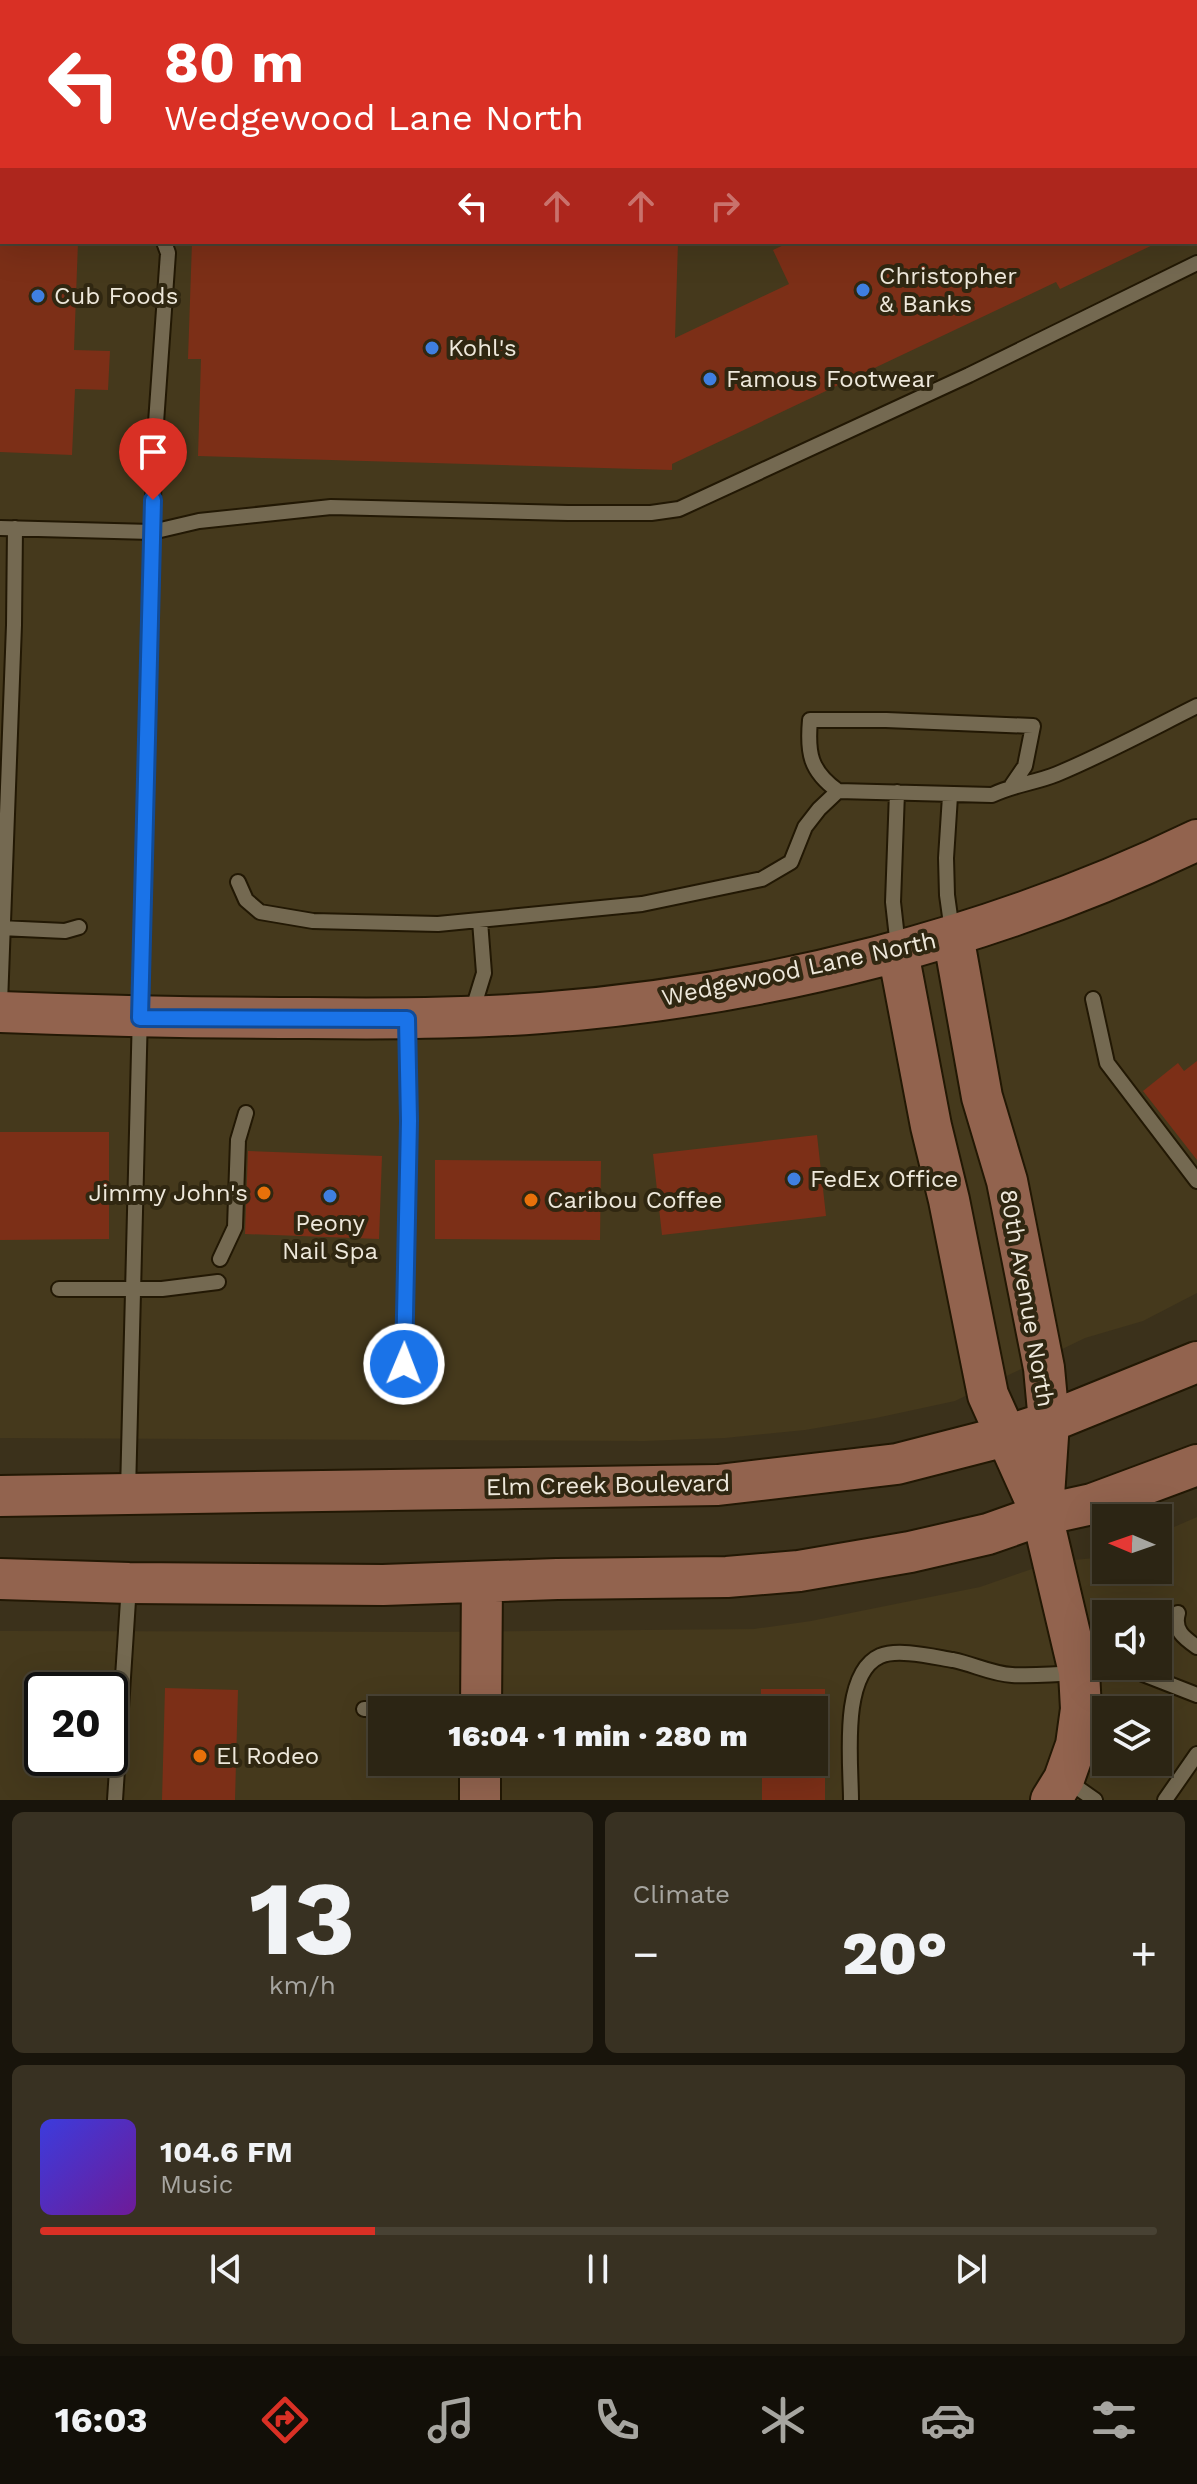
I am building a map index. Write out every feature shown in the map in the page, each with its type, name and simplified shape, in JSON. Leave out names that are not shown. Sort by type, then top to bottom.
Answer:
[{"type":"street","name":"Wedgewood Lane North","points":[[0,1012],[140,1018],[407,1019],[541,1013],[686,996],[898,952],[1084,890],[1197,840]]},
{"type":"street","name":"80th Avenue North","points":[[953,935],[982,1097],[1007,1181],[1044,1368],[1049,1422],[1042,1515]]},
{"type":"street","name":"80th Avenue North","points":[[898,952],[988,1395],[1042,1515]]},
{"type":"street","name":"Elm Creek Boulevard","points":[[0,1496],[718,1485],[897,1464],[1049,1422],[1197,1362]]},
{"type":"street","points":[[0,1579],[383,1585],[727,1577],[799,1571],[910,1552],[988,1534],[1042,1515],[1092,1504],[1197,1465]]},
{"type":"street","points":[[1042,1515],[1079,1672],[1081,1709],[1070,1793]]},
{"type":"street","points":[[481,1696],[482,1582]]},
{"type":"street","points":[[480,1776],[480,1800]]},
{"type":"lane","points":[[128,1494],[152,532],[155,437],[168,253],[165,244]]},
{"type":"lane","points":[[0,1003],[14,625],[7,528],[152,532],[199,521],[331,507],[568,513],[651,513],[679,509],[969,375],[1197,263]]},
{"type":"lane","points":[[1012,785],[1025,766],[1033,726],[810,720],[808,745],[812,764],[826,783],[838,791],[992,795],[1012,785],[1054,775],[1197,706]]},
{"type":"lane","points":[[238,882],[246,900],[260,912],[313,921],[480,921],[642,904],[762,879],[791,862],[805,827],[838,791]]},
{"type":"lane","points":[[897,792],[893,902],[898,952]]},
{"type":"lane","points":[[950,796],[946,858],[953,935]]},
{"type":"lane","points":[[470,1016],[484,973],[480,921]]},
{"type":"lane","points":[[2,928],[65,931],[79,927]]},
{"type":"lane","points":[[1093,999],[1107,1063],[1197,1181]]},
{"type":"lane","points":[[404,1364],[409,1121],[407,1019]]},
{"type":"lane","points":[[220,1259],[235,1227],[238,1140],[246,1113]]},
{"type":"lane","points":[[59,1289],[162,1289],[218,1282]]},
{"type":"lane","points":[[115,1800],[129,1583]]},
{"type":"lane","points":[[1178,1613],[1178,1631],[1197,1647]]},
{"type":"lane","points":[[851,1800],[851,1714],[855,1686],[864,1669],[880,1656],[905,1654],[934,1657],[1011,1675],[1123,1670],[1138,1672],[1197,1695]]},
{"type":"lane","points":[[364,1709],[368,1709]]},
{"type":"lane","points":[[1165,1800],[1197,1754]]},
{"type":"shaded area","points":[[0,244],[1197,244],[1197,1293],[1143,1321],[1085,1338],[955,1401],[805,1430],[725,1438],[644,1441],[0,1438]]},
{"type":"shaded area","points":[[1197,1517],[1197,1800],[0,1800],[0,1631],[754,1629],[811,1621],[980,1587],[1052,1562],[1092,1558],[1092,1584],[1172,1584],[1172,1528]]},
{"type":"building","name":"Cub Foods","points":[[0,244],[78,244],[74,350],[110,351],[108,390],[75,389],[72,455],[0,452]]},
{"type":"building","name":"Kohl's","points":[[192,244],[678,244],[675,338],[789,284],[773,250],[786,244],[1155,244],[1060,289],[1056,282],[672,464],[672,470],[198,456],[201,359],[188,359]]},
{"type":"building","points":[[1197,1061],[1197,1160],[1143,1091],[1178,1063],[1184,1071]]},
{"type":"building","points":[[0,1132],[109,1132],[109,1239],[0,1240]]},
{"type":"building","points":[[817,1135],[826,1216],[662,1235],[653,1154]]},
{"type":"building","points":[[248,1151],[382,1156],[379,1239],[245,1234]]},
{"type":"building","points":[[435,1160],[601,1161],[600,1240],[435,1239]]},
{"type":"building","points":[[165,1688],[238,1690],[235,1800],[162,1800]]},
{"type":"building","points":[[761,1689],[825,1689],[825,1696],[761,1696]]},
{"type":"building","points":[[762,1776],[825,1776],[825,1800],[762,1800]]},
{"type":"place","name":"Christopher & Banks","points":[[863,290]]},
{"type":"place","name":"Cub Foods","points":[[38,296]]},
{"type":"place","name":"Kohl's","points":[[432,348]]},
{"type":"place","name":"Famous Footwear","points":[[710,379]]},
{"type":"place","name":"FedEx Office","points":[[794,1179]]},
{"type":"place","name":"Jimmy John's","points":[[264,1193]]},
{"type":"place","name":"Peony Nail Spa","points":[[330,1196]]},
{"type":"place","name":"Caribou Coffee","points":[[531,1200]]},
{"type":"place","name":"El Rodeo","points":[[200,1756]]},
{"type":"route","points":[[153,500],[140,1018],[407,1019],[409,1121],[404,1364]]}]
